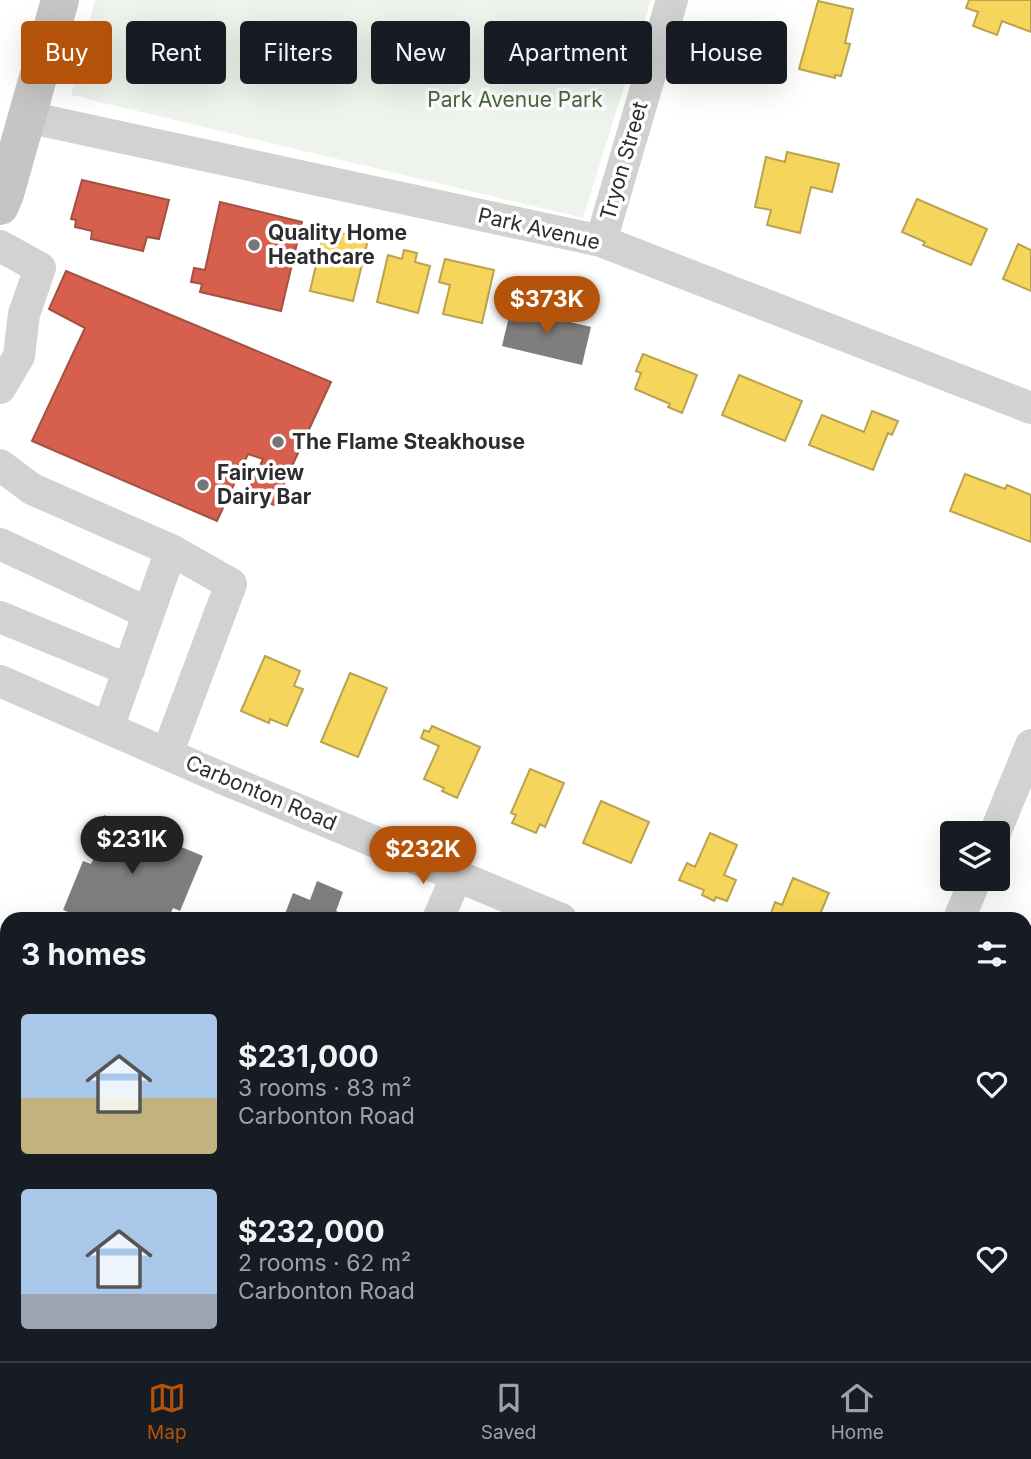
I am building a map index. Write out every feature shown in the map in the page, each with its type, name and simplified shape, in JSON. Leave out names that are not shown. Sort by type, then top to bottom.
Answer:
[{"type":"main road","points":[[0,206],[60,0]]},
{"type":"street","name":"Tryon Street","points":[[600,241],[672,0]]},
{"type":"street","name":"Park Avenue","points":[[27,117],[600,241],[1031,408]]},
{"type":"street","points":[[0,246],[40,268],[24,314],[19,356],[0,388]]},
{"type":"street","points":[[0,465],[33,489],[170,550],[231,584],[167,754]]},
{"type":"street","points":[[0,544],[148,613]]},
{"type":"street","points":[[108,728],[170,550]]},
{"type":"street","points":[[0,617],[129,670]]},
{"type":"street","name":"Carbonton Road","points":[[0,681],[544,912]]},
{"type":"street","points":[[1000,821],[1031,745]]},
{"type":"street","points":[[441,912],[457,875]]},
{"type":"street","points":[[962,912],[971,891]]},
{"type":"green space","name":"Park Avenue Park","points":[[95,0],[651,0],[644,21],[484,21],[484,84],[625,84],[583,218],[71,95],[74,84],[112,84],[112,21],[90,21]]},
{"type":"building: Homes","points":[[969,0],[1031,0],[1031,32],[1002,21],[997,35],[973,26],[978,12],[966,8]]},
{"type":"building: Homes","points":[[818,1],[853,9],[845,43],[850,44],[841,76],[835,75],[835,78],[799,69]]},
{"type":"building: Homes","points":[[787,152],[839,164],[832,192],[811,187],[800,233],[767,225],[771,210],[755,207],[766,157],[785,162]]},
{"type":"building: Homes","points":[[917,199],[987,229],[971,265],[923,245],[925,242],[902,232]]},
{"type":"building: Homes","points":[[341,233],[368,240],[353,301],[310,291],[322,239],[339,243]]},
{"type":"building: Homes","points":[[1018,244],[1031,250],[1031,291],[1003,279]]},
{"type":"building: Homes","points":[[404,250],[417,253],[415,262],[430,266],[418,313],[377,302],[388,255],[402,259]]},
{"type":"building: Homes","points":[[445,259],[494,270],[482,323],[443,314],[450,285],[439,282]]},
{"type":"building: Homes","points":[[643,354],[697,375],[682,413],[668,407],[670,404],[635,389],[641,373],[636,371]]},
{"type":"building: Homes","points":[[739,375],[802,401],[785,441],[722,415]]},
{"type":"building: Homes","points":[[872,411],[898,421],[892,435],[888,433],[873,470],[809,445],[822,415],[864,432]]},
{"type":"building: Homes","points":[[965,474],[1005,489],[1007,485],[1031,495],[1031,542],[950,511]]},
{"type":"building: Homes","points":[[265,656],[300,671],[294,686],[303,689],[287,726],[270,719],[269,723],[241,711]]},
{"type":"building: Homes","points":[[350,673],[387,688],[358,757],[321,742]]},
{"type":"building: Homes","points":[[432,726],[480,747],[457,798],[442,791],[444,788],[424,779],[439,746],[421,738],[424,730],[429,732]]},
{"type":"building: Homes","points":[[530,769],[564,783],[545,827],[540,824],[536,833],[512,823],[516,815],[511,813]]},
{"type":"building: Homes","points":[[601,801],[649,822],[631,863],[583,843]]},
{"type":"building: Homes","points":[[710,833],[737,845],[724,875],[736,880],[727,901],[716,897],[714,901],[702,895],[704,890],[679,880],[687,863],[695,867]]},
{"type":"building: Homes","points":[[793,878],[829,893],[821,912],[771,912],[775,902],[782,905]]},
{"type":"building: Shops","points":[[82,180],[169,200],[159,239],[147,237],[143,251],[91,239],[92,231],[75,227],[76,220],[71,219]]},
{"type":"building: Shops","name":"Quality Home Heathcare","points":[[220,202],[302,222],[281,311],[200,292],[202,284],[191,282],[194,268],[205,270]]},
{"type":"building: Shops","points":[[66,271],[331,382],[274,505],[247,494],[263,459],[248,454],[217,521],[32,441],[85,328],[49,309]]},
{"type":"building: Other","points":[[511,308],[591,327],[582,365],[502,346]]},
{"type":"building: Other","points":[[104,815],[203,856],[180,911],[173,908],[171,912],[68,912],[63,910],[83,861],[91,864],[98,849],[91,846]]},
{"type":"building: Other","points":[[317,881],[343,892],[336,911],[338,912],[286,912],[293,893],[310,900]]},
{"type":"place","name":"Quality Home Heathcare","points":[[254,245]]},
{"type":"place","name":"The Flame Steakhouse","points":[[278,442]]},
{"type":"place","name":"Fairview Dairy Bar","points":[[203,485]]}]
